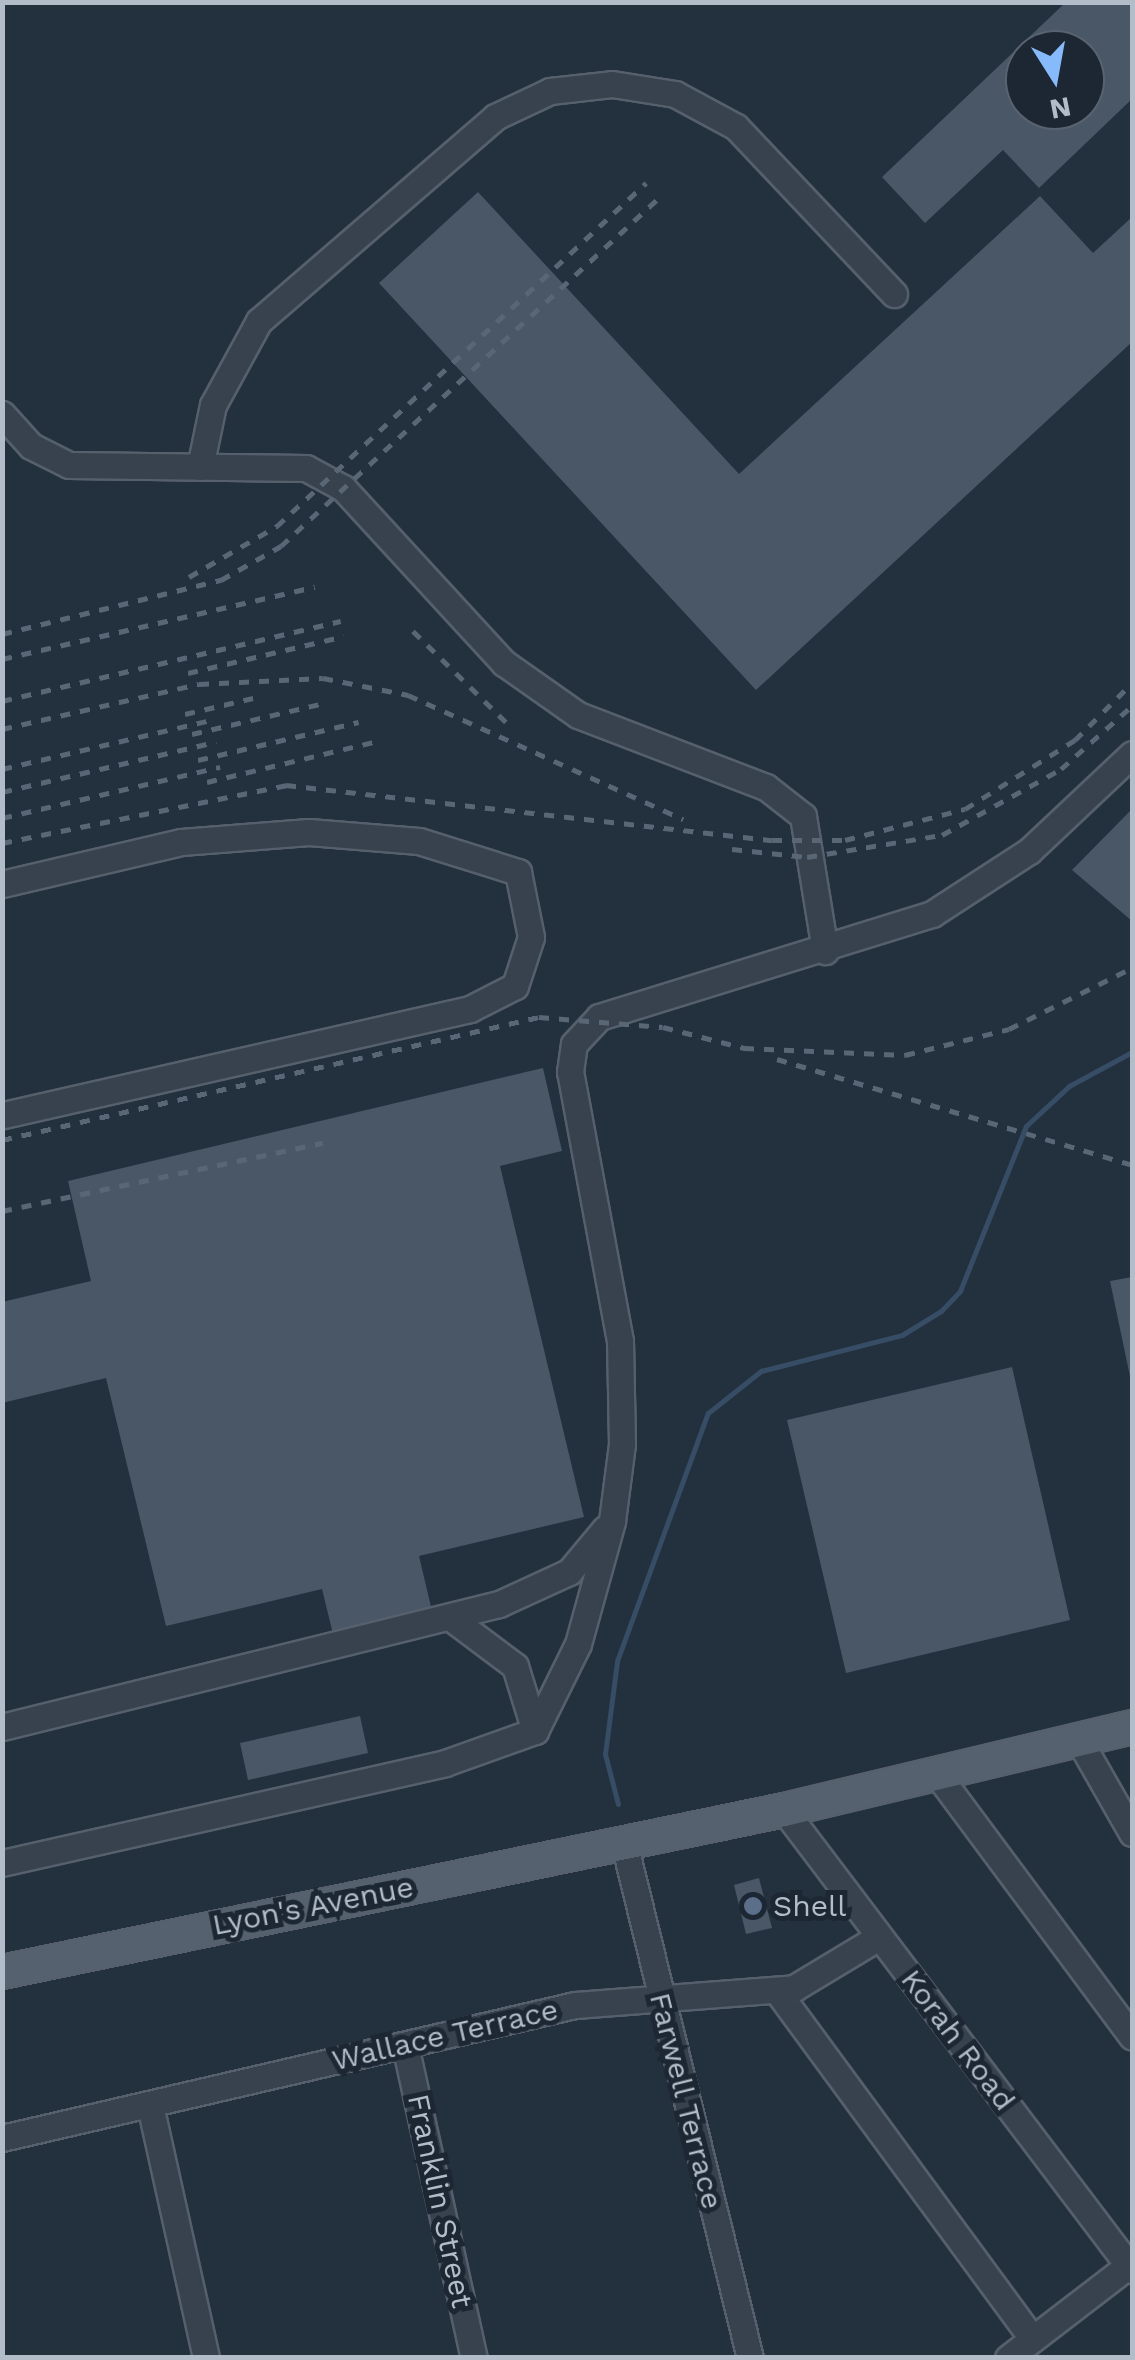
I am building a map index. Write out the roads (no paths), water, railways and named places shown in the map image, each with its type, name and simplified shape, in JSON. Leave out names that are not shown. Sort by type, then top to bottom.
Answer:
[{"type":"main road","points":[[624,1843],[784,1810],[1132,1727]]},
{"type":"main road","name":"Lyon's Avenue","points":[[2,1972],[624,1843]]},
{"type":"street","points":[[200,467],[214,405],[260,322],[496,117],[550,91],[612,84],[676,94],[736,127],[894,294]]},
{"type":"street","points":[[2,414],[31,446],[68,465],[306,468],[328,479],[504,663],[578,716],[766,787],[802,816],[813,842],[825,951]]},
{"type":"street","points":[[2,1862],[446,1763],[536,1730],[578,1644],[612,1521],[620,1341],[570,1072],[574,1044],[599,1017],[825,951],[932,914],[1029,851],[1132,754]]},
{"type":"street","points":[[2,884],[180,842],[309,832],[418,842],[518,872],[532,937],[515,986],[470,1009],[2,1114]]},
{"type":"street","points":[[2,1727],[450,1618],[569,1572],[612,1521]]},
{"type":"street","points":[[450,1618],[515,1666],[536,1730]]},
{"type":"street","points":[[1079,1740],[1132,1834]]},
{"type":"street","points":[[937,1774],[1132,2038]]},
{"type":"street","name":"Korah Road","points":[[784,1810],[1131,2266]]},
{"type":"street","name":"Farwell Terrace","points":[[624,1843],[750,2358]]},
{"type":"street","name":"Wallace Terrace","points":[[2,2138],[406,2045],[660,1993],[776,1991],[864,1953],[879,1937]]},
{"type":"street","points":[[776,1991],[1032,2338]]},
{"type":"street","name":"Franklin Street","points":[[406,2045],[474,2358]]},
{"type":"street","points":[[150,2105],[206,2358]]},
{"type":"street","points":[[1008,2358],[1131,2266]]},
{"type":"waterway","points":[[618,1804],[605,1754],[617,1661],[708,1413],[761,1371],[902,1335],[941,1311],[960,1291],[1026,1126],[1069,1086],[1132,1052]]},
{"type":"railway","points":[[189,577],[277,526],[646,183]]},
{"type":"railway","points":[[2,634],[221,580],[281,546],[663,194]]},
{"type":"railway","points":[[2,659],[315,587]]},
{"type":"railway","points":[[2,701],[341,621]]},
{"type":"railway","points":[[413,631],[512,728]]},
{"type":"railway","points":[[188,673],[344,636]]},
{"type":"railway","points":[[2,729],[199,684],[323,678],[408,695],[683,819]]},
{"type":"railway","points":[[2,843],[286,785],[772,840],[845,840],[965,809],[1075,740],[1132,683]]},
{"type":"railway","points":[[185,714],[253,698]]},
{"type":"railway","points":[[192,734],[320,704]]},
{"type":"railway","points":[[732,849],[807,857],[942,835],[1061,769],[1132,706]]},
{"type":"railway","points":[[2,769],[207,721]]},
{"type":"railway","points":[[198,760],[359,722]]},
{"type":"railway","points":[[207,782],[378,741]]},
{"type":"railway","points":[[2,792],[216,742]]},
{"type":"railway","points":[[2,818],[220,767]]},
{"type":"railway","points":[[2,1140],[539,1017],[663,1027],[744,1048],[905,1055],[1009,1029],[1132,968]]},
{"type":"railway","points":[[777,1059],[1132,1165]]},
{"type":"railway","points":[[2,1211],[323,1143]]},
{"type":"place","name":"Shell","points":[[753,1906]]}]
